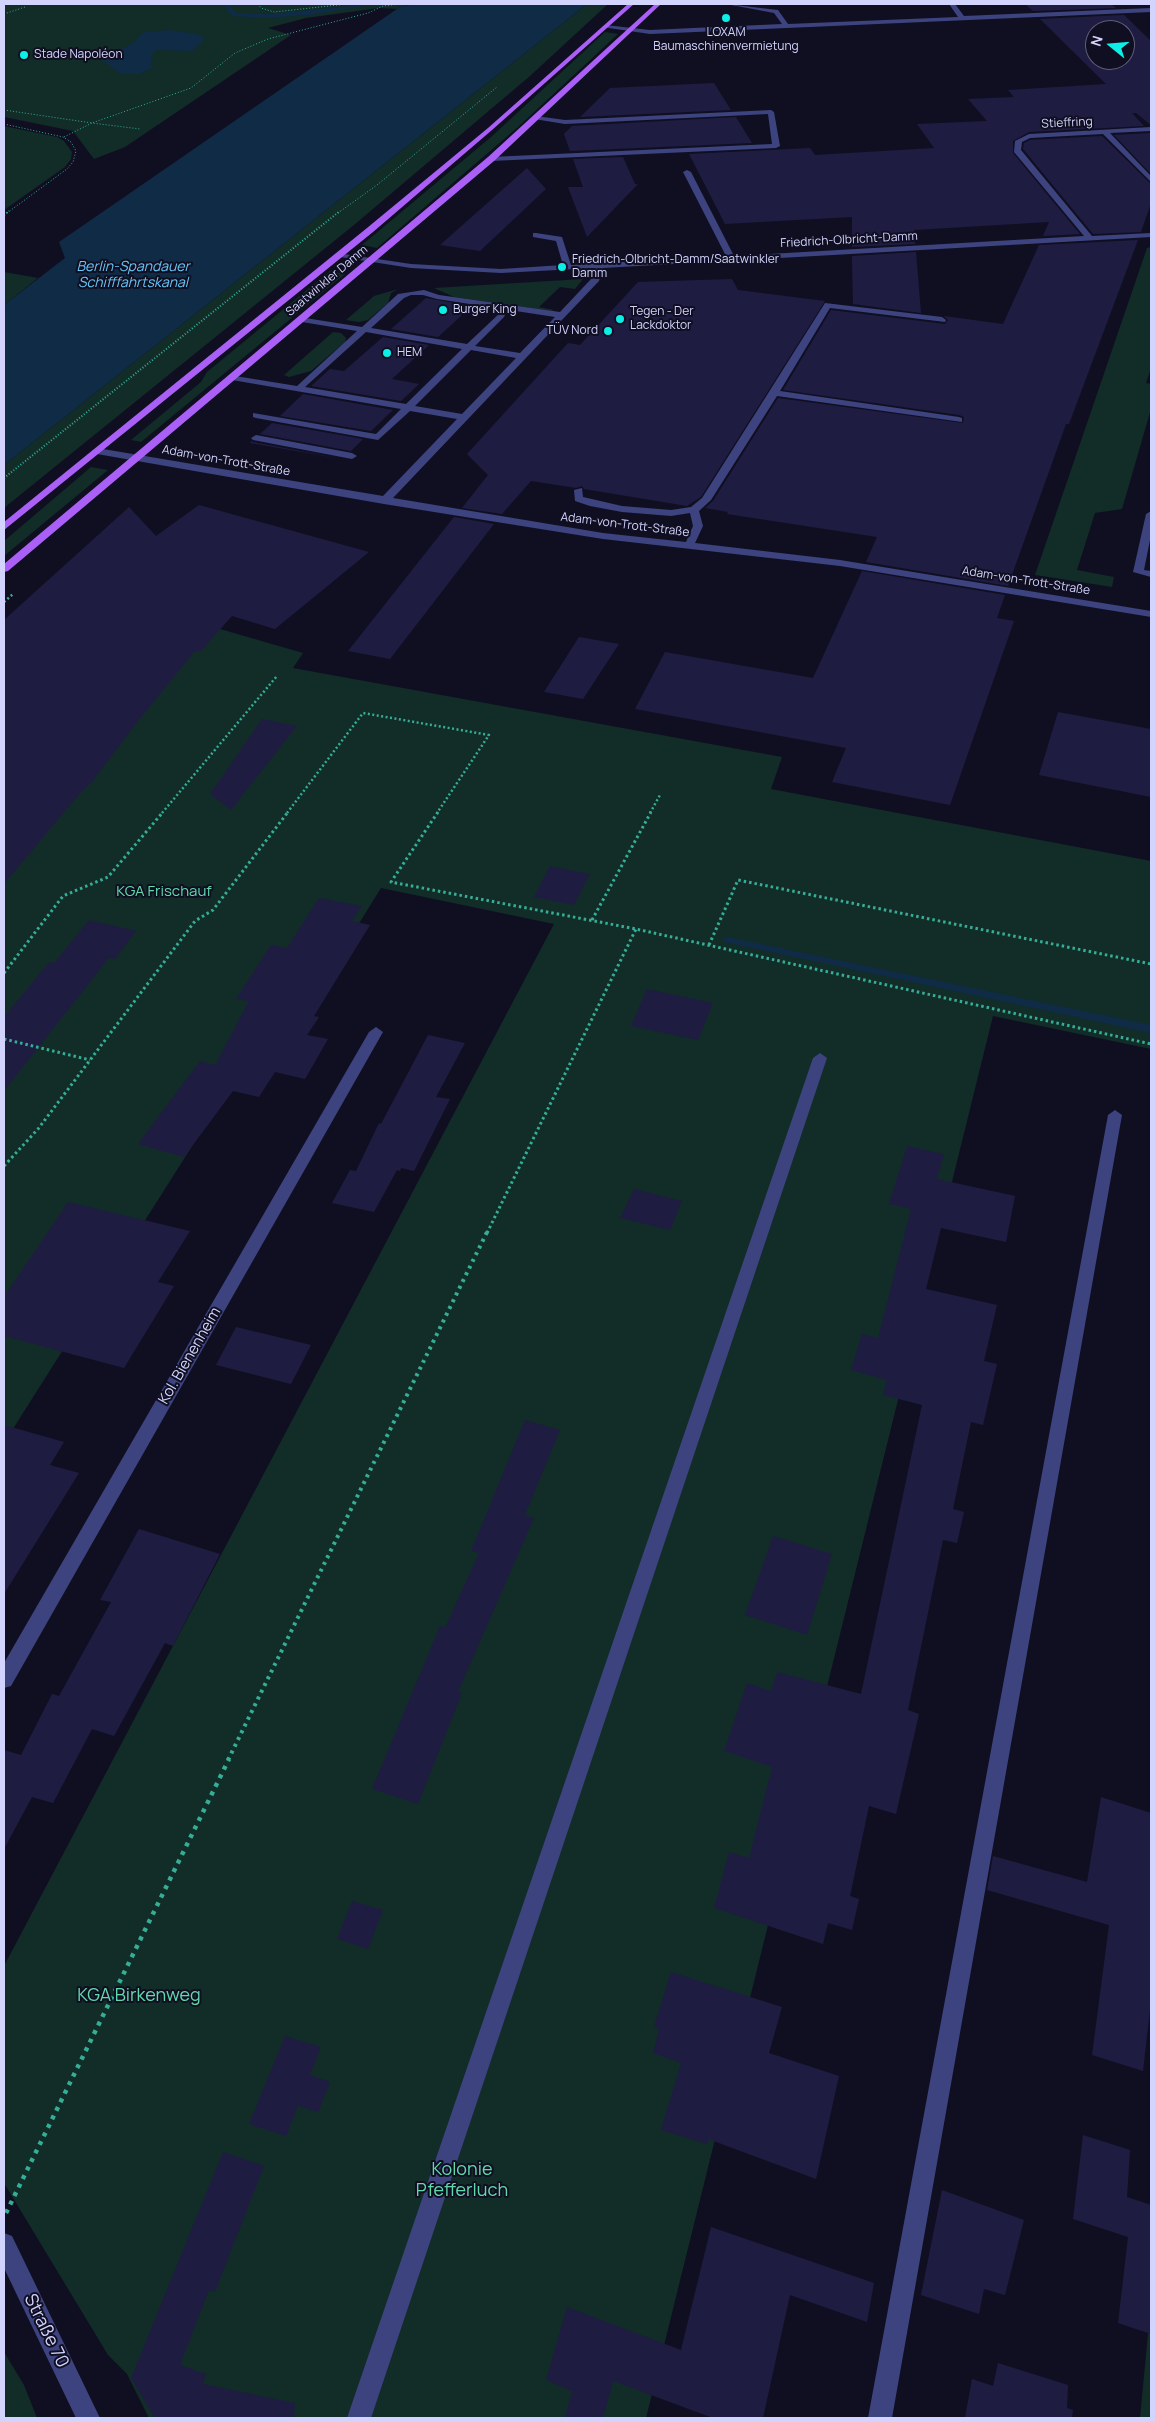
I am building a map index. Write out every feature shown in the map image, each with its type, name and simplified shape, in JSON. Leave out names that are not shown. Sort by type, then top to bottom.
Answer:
[{"type":"main road","name":"Saatwinkler Damm","points":[[4,527],[340,255],[490,128],[631,4]]},
{"type":"main road","name":"Saatwinkler Damm","points":[[4,569],[491,159],[658,4]]},
{"type":"street","points":[[729,4],[776,11],[786,26]]},
{"type":"street","points":[[952,4],[962,18]]},
{"type":"street","points":[[605,27],[650,32],[1151,10]]},
{"type":"street","points":[[613,20],[622,20]]},
{"type":"street","points":[[630,22],[704,29]]},
{"type":"street","points":[[491,159],[776,146],[771,112],[571,121],[536,118]]},
{"type":"street","name":"Stieffring","points":[[1090,238],[1016,150],[1019,142],[1029,136],[1151,129]]},
{"type":"street","points":[[1105,132],[1151,180]]},
{"type":"street","points":[[687,172],[731,258]]},
{"type":"street","points":[[536,235],[559,239],[568,267]]},
{"type":"street","name":"Friedrich-Olbricht-Damm","points":[[340,255],[456,270],[501,271],[1151,235]]},
{"type":"street","points":[[384,501],[596,279],[599,266]]},
{"type":"street","points":[[298,389],[402,296],[410,293],[424,292],[438,297],[561,315]]},
{"type":"street","points":[[579,490],[578,499],[614,508],[671,512],[694,510],[706,500],[828,305],[942,320]]},
{"type":"street","points":[[256,416],[378,437],[500,315]]},
{"type":"street","points":[[302,319],[521,356]]},
{"type":"street","points":[[232,377],[463,417]]},
{"type":"street","points":[[774,393],[959,420]]},
{"type":"street","points":[[256,438],[352,456]]},
{"type":"street","name":"Adam-von-Trott-Straße","points":[[97,452],[603,536],[840,563],[1151,614]]},
{"type":"street","points":[[689,546],[698,526],[694,510]]},
{"type":"street","points":[[1151,514],[1138,572],[1151,574]]},
{"type":"street","name":"Kol. Bienenheim","points":[[4,1680],[376,1032]]},
{"type":"street","points":[[359,2418],[820,1058]]},
{"type":"street","points":[[880,2418],[1115,1116]]},
{"type":"street","name":"Straße 70","points":[[4,2244],[88,2418]]},
{"type":"path","points":[[258,4],[261,8],[274,12],[348,4]]},
{"type":"path","points":[[63,137],[92,123],[191,88],[235,53],[268,39],[368,12],[383,6],[400,4]]},
{"type":"path","points":[[4,14],[25,7]]},
{"type":"path","points":[[4,478],[504,82]]},
{"type":"path","points":[[4,110],[140,129]]},
{"type":"path","points":[[4,124],[63,137],[71,142],[76,151],[74,162],[4,214]]},
{"type":"path","points":[[4,973],[63,896],[108,878],[277,676]]},
{"type":"path","points":[[4,1166],[38,1129],[196,921],[213,910],[363,713],[489,735],[392,882],[636,929],[1151,1044]]},
{"type":"path","points":[[592,920],[660,795]]},
{"type":"path","points":[[709,945],[738,880],[1151,964]]},
{"type":"path","points":[[4,2218],[636,929]]},
{"type":"path","points":[[4,1039],[90,1060]]},
{"type":"green space","points":[[4,4],[418,4],[402,6],[397,9],[379,8],[306,18],[268,28],[291,35],[125,147],[94,159],[73,131],[4,117]]},
{"type":"green space","points":[[587,4],[608,4],[530,76],[354,225],[4,508],[4,465]]},
{"type":"green space","points":[[605,32],[618,34],[517,128],[377,248],[362,245],[491,137]]},
{"type":"green space","points":[[4,126],[57,137],[64,141],[72,152],[71,159],[65,167],[4,210]]},
{"type":"green space","points":[[1151,247],[1151,368],[1146,383],[1151,384],[1151,409],[1122,509],[1095,513],[1077,570],[1114,577],[1112,587],[1035,575],[1147,248]]},
{"type":"green space","points":[[330,271],[345,274],[141,442],[131,440],[201,382],[207,372]]},
{"type":"green space","points":[[4,272],[38,278],[4,305]]},
{"type":"green space","points":[[583,279],[575,289],[560,287],[539,307],[554,310],[551,311],[454,297],[434,288]]},
{"type":"green space","points":[[398,289],[391,293],[388,303],[368,320],[359,322],[346,320],[374,296]]},
{"type":"green space","points":[[333,332],[341,333],[346,338],[345,342],[311,371],[289,377],[284,375]]},
{"type":"green space","points":[[91,467],[108,470],[4,556],[4,541]]},
{"type":"green space","points":[[189,620],[303,653],[293,668],[782,757],[771,789],[1151,861],[1151,1049],[993,1016],[646,2418],[149,2418],[127,2374],[108,2355],[4,2183],[4,1966],[554,924],[381,888],[345,946],[322,941],[4,1443],[4,832]]},
{"type":"green space","points":[[1151,2302],[1151,2418],[1140,2418]]},
{"type":"green space","points":[[4,2352],[24,2385],[37,2418],[4,2418]]},
{"type":"water","name":"Berlin-Spandauer Schifffahrtskanal","points":[[418,4],[587,4],[4,465],[4,305],[65,258],[59,242],[397,9],[402,6]]},
{"type":"water","points":[[170,30],[196,34],[203,37],[204,40],[192,51],[156,50],[151,55],[152,68],[139,74],[121,74],[102,60],[133,43],[144,32]]},
{"type":"building","points":[[1025,4],[1111,4],[1116,8],[1033,11]]},
{"type":"building","points":[[1124,15],[1129,20],[1085,20],[1085,63],[1040,19]]},
{"type":"building","points":[[1135,26],[1151,41],[1151,125],[1136,113],[1132,113],[1144,126],[1029,132],[1013,141],[1013,153],[1080,234],[1043,236],[1049,222],[914,230],[915,244],[852,247],[852,217],[725,224],[689,154],[810,148],[815,155],[934,148],[917,124],[987,121],[968,99],[1014,97],[1008,90],[1106,84],[1092,70],[1135,70]]},
{"type":"building","points":[[714,83],[731,110],[580,117],[610,88]]},
{"type":"building","points":[[736,117],[752,143],[570,151],[564,134],[572,126]]},
{"type":"building","points":[[1151,133],[1151,174],[1114,135]]},
{"type":"building","points":[[1102,136],[1151,184],[1151,203],[1141,232],[1093,234],[1023,149],[1024,143],[1030,140]]},
{"type":"building","points":[[623,157],[635,184],[638,184],[587,237],[568,187],[583,187],[573,159]]},
{"type":"building","points":[[527,168],[546,189],[480,251],[440,245]]},
{"type":"building","points":[[1138,240],[1069,424],[1066,424],[1008,586],[866,562],[877,537],[727,514],[728,512],[705,508],[713,501],[778,398],[963,423],[964,417],[959,415],[783,390],[831,310],[945,324],[948,320],[944,316],[1003,324],[1039,245]]},
{"type":"building","points":[[916,252],[921,313],[853,304],[852,256]]},
{"type":"building","points":[[732,279],[738,290],[825,301],[701,497],[687,506],[584,489],[582,486],[576,488],[531,481],[502,514],[462,508],[488,475],[467,454],[568,343],[580,345],[638,282]]},
{"type":"building","points":[[426,298],[472,306],[438,337],[391,329]]},
{"type":"building","points":[[383,337],[429,345],[392,379],[419,384],[401,401],[311,386],[330,369],[344,371]]},
{"type":"building","points":[[303,394],[393,410],[371,431],[280,416]]},
{"type":"building","points":[[272,423],[363,439],[351,451],[260,434]]},
{"type":"building","points":[[253,442],[342,459],[250,443]]},
{"type":"building","points":[[199,505],[369,552],[275,629],[232,616],[200,652],[195,651],[138,721],[92,782],[81,792],[4,884],[4,620],[129,507],[156,536]]},
{"type":"building","points":[[454,517],[494,524],[390,659],[348,651]]},
{"type":"building","points":[[862,571],[1005,595],[997,618],[1014,621],[950,805],[832,782],[846,748],[635,709],[665,652],[813,678]]},
{"type":"building","points":[[579,637],[619,644],[583,699],[544,692]]},
{"type":"building","points":[[1058,712],[1151,729],[1151,797],[1039,775]]},
{"type":"building","points":[[262,719],[297,726],[231,810],[210,794]]},
{"type":"building","points":[[550,866],[590,874],[574,905],[534,897]]},
{"type":"building","points":[[319,898],[362,906],[352,921],[370,925],[314,1016],[319,1017],[307,1035],[328,1039],[305,1079],[275,1072],[259,1097],[233,1091],[184,1157],[138,1144],[200,1061],[215,1065],[249,1001],[236,999],[271,945],[287,948]]},
{"type":"building","points":[[89,920],[136,931],[115,959],[109,958],[4,1091],[4,1017],[49,962],[54,963]]},
{"type":"building","points":[[647,989],[713,1003],[698,1040],[631,1026]]},
{"type":"building","points":[[428,1035],[465,1043],[436,1097],[450,1099],[414,1171],[401,1168],[400,1171],[397,1170],[374,1212],[332,1203],[350,1170],[356,1171],[379,1123],[381,1124]]},
{"type":"building","points":[[907,1146],[944,1154],[937,1179],[1015,1196],[1006,1242],[941,1228],[926,1289],[997,1305],[984,1361],[997,1364],[983,1425],[971,1422],[953,1509],[964,1512],[957,1543],[943,1540],[908,1710],[919,1714],[896,1814],[869,1806],[850,1896],[859,1899],[852,1930],[828,1923],[823,1944],[714,1908],[729,1852],[749,1858],[772,1767],[724,1751],[747,1683],[771,1691],[777,1672],[861,1694],[922,1405],[883,1395],[887,1380],[851,1370],[862,1334],[878,1338],[911,1209],[889,1204]]},
{"type":"building","points":[[634,1189],[682,1201],[670,1230],[620,1218]]},
{"type":"building","points":[[68,1202],[190,1231],[158,1282],[174,1286],[124,1368],[4,1336],[4,1297]]},
{"type":"building","points":[[236,1327],[311,1345],[291,1384],[216,1365]]},
{"type":"building","points":[[525,1420],[560,1430],[525,1515],[534,1518],[458,1692],[462,1693],[418,1804],[372,1789],[440,1626],[445,1628],[479,1553],[471,1551]]},
{"type":"building","points":[[4,1425],[64,1442],[50,1465],[79,1473],[4,1594]]},
{"type":"building","points":[[139,1529],[220,1554],[173,1646],[165,1643],[114,1736],[92,1729],[53,1803],[32,1797],[4,1849],[4,1750],[21,1755],[52,1694],[59,1696],[111,1602],[100,1600]]},
{"type":"building","points":[[773,1536],[832,1554],[807,1635],[745,1615]]},
{"type":"building","points":[[1101,1797],[1151,1813],[1151,2001],[1143,2071],[1092,2055],[1109,1925],[987,1890],[993,1856],[1087,1882]]},
{"type":"building","points":[[352,1901],[383,1910],[368,1949],[337,1939]]},
{"type":"building","points":[[671,1972],[782,2007],[769,2053],[839,2076],[816,2179],[708,2139],[707,2144],[661,2130],[681,2063],[653,2053],[659,2029],[654,2027]]},
{"type":"building","points":[[285,2036],[321,2047],[310,2075],[330,2082],[318,2112],[298,2106],[286,2136],[249,2124]]},
{"type":"building","points":[[1083,2135],[1130,2150],[1127,2197],[1151,2205],[1151,2334],[1118,2323],[1128,2237],[1073,2219]]},
{"type":"building","points":[[223,2152],[264,2166],[215,2292],[209,2290],[180,2365],[206,2374],[203,2384],[295,2403],[294,2418],[155,2418],[131,2378]]},
{"type":"building","points":[[942,2190],[1024,2220],[1005,2295],[984,2289],[979,2314],[921,2295]]},
{"type":"building","points":[[711,2227],[874,2283],[867,2322],[790,2295],[763,2418],[713,2418],[613,2381],[603,2418],[565,2418],[572,2391],[546,2380],[567,2307],[681,2350]]},
{"type":"building","points":[[998,2363],[1068,2385],[1067,2408],[1073,2410],[1072,2418],[965,2418],[972,2379],[993,2386]]},
{"type":"waterway","points":[[226,4],[234,15],[266,16],[310,13],[372,4]]},
{"type":"waterway","points":[[728,940],[1151,1029]]},
{"type":"place","name":"LOXAM Baumaschinenvermietung","points":[[726,18]]},
{"type":"place","name":"Stade Napoléon","points":[[24,55]]},
{"type":"place","name":"Friedrich-Olbricht-Damm/Saatwinkler Damm","points":[[562,267]]},
{"type":"place","name":"Burger King","points":[[443,310]]},
{"type":"place","name":"Tegen - Der Lackdoktor","points":[[620,319]]},
{"type":"place","name":"TÜV Nord","points":[[608,331]]},
{"type":"place","name":"HEM","points":[[387,353]]},
{"type":"park label","name":"KGA Frischauf","points":[[164,892]]},
{"type":"park label","name":"KGA Birkenweg","points":[[139,1996]]},
{"type":"park label","name":"Kolonie Pfefferluch","points":[[462,2180]]}]
